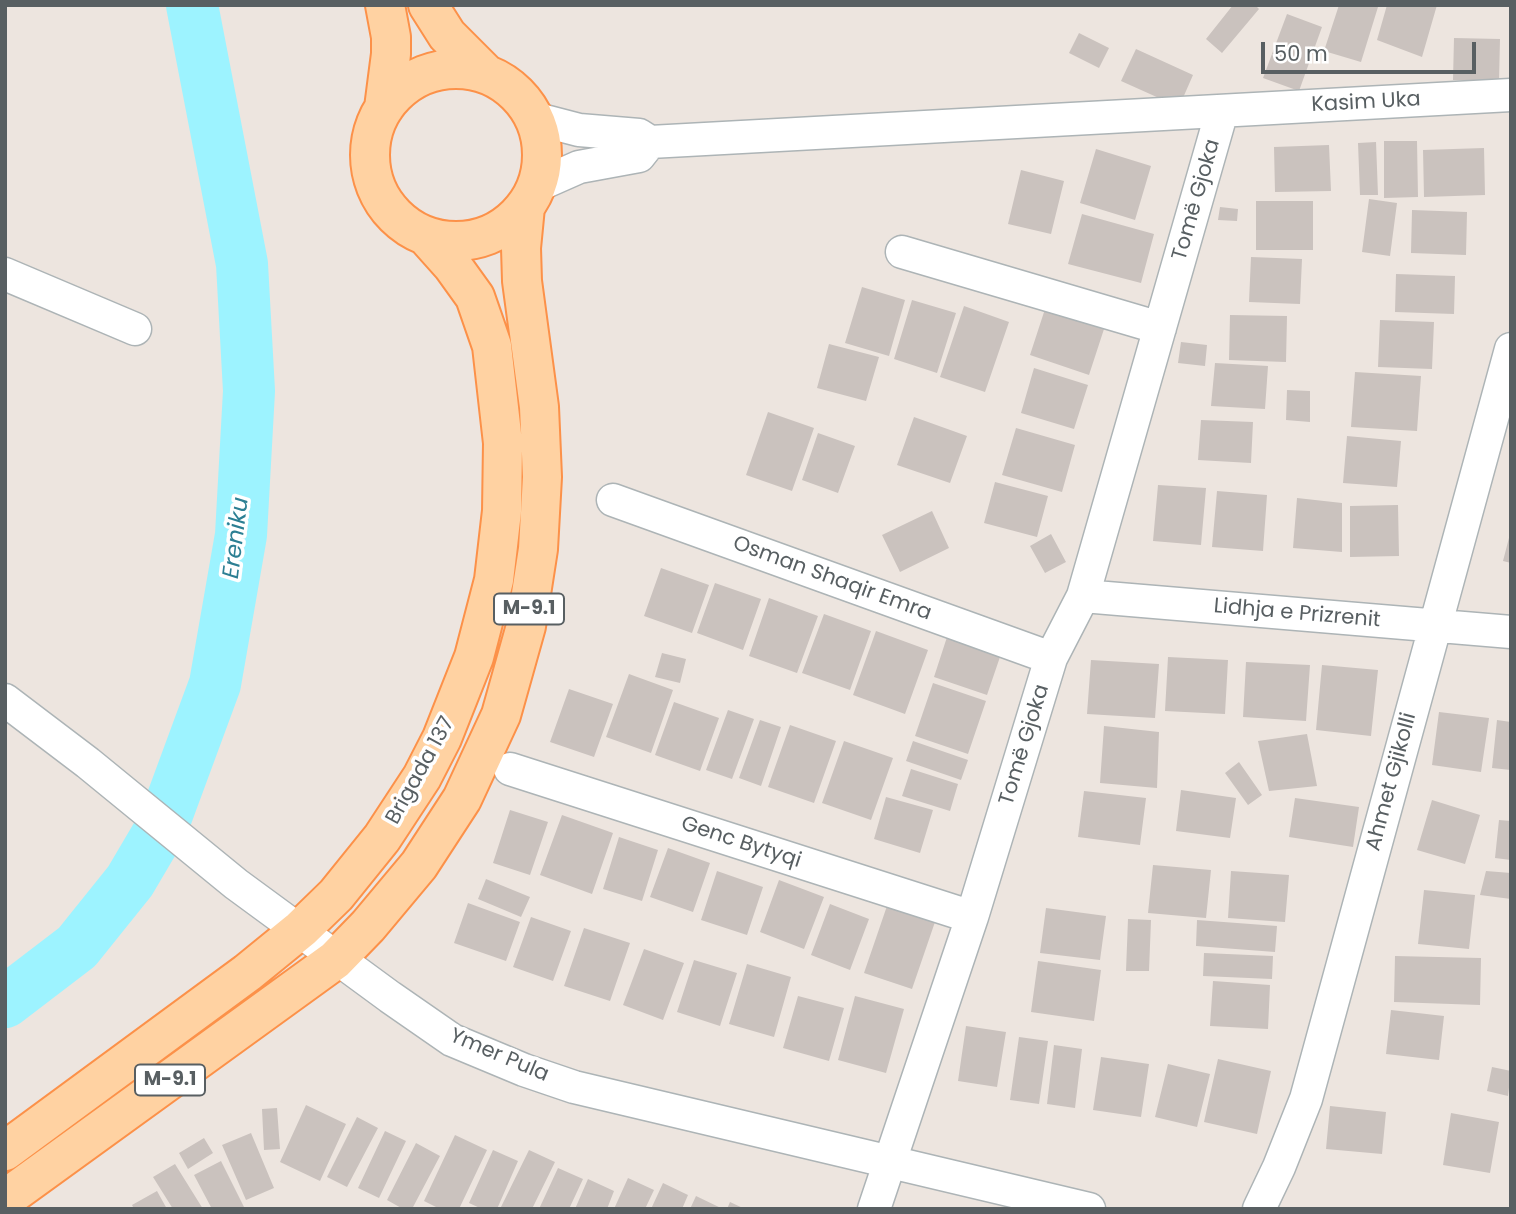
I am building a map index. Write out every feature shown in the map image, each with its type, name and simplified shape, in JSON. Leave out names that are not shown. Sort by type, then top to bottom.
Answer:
[{"type":"main road","name":"Brigada 137","points":[[384,108],[391,54],[385,5]]},
{"type":"main road","name":"Brigada 137","points":[[5,1199],[336,959],[368,926],[419,865],[462,799],[500,715],[526,626],[538,549],[542,477],[540,407],[522,281],[521,248],[542,159],[541,145],[533,118],[514,91],[486,74],[447,36],[428,5]]},
{"type":"main road","name":"Brigada 137","points":[[486,74],[447,70],[429,74],[396,93],[384,108],[371,145],[370,164],[375,183],[383,201],[395,216],[410,228],[427,237],[463,242],[498,231],[513,220],[531,197]]},
{"type":"main road","name":"Brigada 137","points":[[5,1151],[247,974],[299,931],[336,895],[382,838],[422,776],[460,698],[474,657],[494,580],[502,511],[503,443],[492,346],[475,297],[427,237]]},
{"type":"street","name":"Kasim Uka","points":[[650,142],[1511,95]]},
{"type":"street","name":"Tomë Gjoka","points":[[874,1209],[972,917],[1051,658],[1083,596],[1222,111]]},
{"type":"street","points":[[531,197],[579,167],[639,156],[650,142],[639,135],[579,130],[533,118]]},
{"type":"street","points":[[902,252],[1160,328]]},
{"type":"street","points":[[5,274],[135,329]]},
{"type":"street","name":"Ahmet Gjikolli","points":[[1259,1209],[1306,1099],[1511,349]]},
{"type":"street","name":"Osman Shaqir Emra","points":[[613,500],[1051,658]]},
{"type":"street","name":"Lidhja e Prizrenit","points":[[1083,596],[1511,632]]},
{"type":"street","name":"Ymer Pula","points":[[5,700],[88,763],[236,884],[336,959],[452,1040],[524,1070],[574,1087],[1089,1209]]},
{"type":"street","name":"Genc Bytyqi","points":[[510,769],[972,917]]},
{"type":"building","points":[[1233,5],[1255,5],[1259,9],[1222,53],[1206,39]]},
{"type":"building","points":[[1339,5],[1378,7],[1361,62],[1324,51]]},
{"type":"building","points":[[1387,5],[1437,5],[1422,57],[1377,40]]},
{"type":"building","points":[[1287,14],[1322,27],[1299,91],[1263,78]]},
{"type":"building","points":[[1079,33],[1109,48],[1099,68],[1069,53]]},
{"type":"building","points":[[1454,38],[1500,39],[1499,81],[1453,80]]},
{"type":"building","points":[[1136,49],[1193,75],[1179,107],[1121,81]]},
{"type":"building","points":[[1384,141],[1417,141],[1418,197],[1384,198]]},
{"type":"building","points":[[1376,142],[1378,195],[1360,195],[1358,143]]},
{"type":"building","points":[[1329,145],[1331,191],[1275,192],[1274,147]]},
{"type":"building","points":[[1484,148],[1485,195],[1424,197],[1423,150]]},
{"type":"building","points":[[1096,149],[1151,166],[1135,220],[1080,203]]},
{"type":"building","points":[[1021,170],[1064,181],[1051,234],[1008,224]]},
{"type":"building","points":[[1369,199],[1397,203],[1390,256],[1362,252]]},
{"type":"building","points":[[1256,201],[1313,201],[1313,250],[1256,250]]},
{"type":"building","points":[[1220,207],[1238,209],[1237,221],[1218,220]]},
{"type":"building","points":[[1412,210],[1467,212],[1466,255],[1411,253]]},
{"type":"building","points":[[1082,214],[1154,234],[1141,283],[1068,264]]},
{"type":"building","points":[[1251,257],[1302,259],[1300,304],[1249,302]]},
{"type":"building","points":[[1396,274],[1455,276],[1454,314],[1395,312]]},
{"type":"building","points":[[862,287],[905,300],[889,356],[845,343]]},
{"type":"building","points":[[912,300],[956,313],[937,373],[894,359]]},
{"type":"building","points":[[964,306],[1009,322],[985,392],[940,377]]},
{"type":"building","points":[[1045,309],[1104,329],[1089,375],[1030,355]]},
{"type":"building","points":[[1230,315],[1287,316],[1286,362],[1229,360]]},
{"type":"building","points":[[1380,320],[1434,322],[1432,369],[1378,367]]},
{"type":"building","points":[[1181,342],[1207,345],[1205,366],[1178,363]]},
{"type":"building","points":[[829,344],[879,357],[866,401],[817,388]]},
{"type":"building","points":[[1215,363],[1268,366],[1265,409],[1211,406]]},
{"type":"building","points":[[1034,368],[1088,385],[1074,429],[1021,413]]},
{"type":"building","points":[[1355,372],[1421,376],[1417,431],[1351,427]]},
{"type":"building","points":[[1287,390],[1310,391],[1310,422],[1286,420]]},
{"type":"building","points":[[768,412],[814,428],[792,491],[746,475]]},
{"type":"building","points":[[914,417],[967,436],[950,483],[897,465]]},
{"type":"building","points":[[1201,420],[1253,422],[1251,463],[1198,460]]},
{"type":"building","points":[[1016,428],[1075,445],[1062,492],[1002,475]]},
{"type":"building","points":[[818,433],[855,446],[838,493],[802,480]]},
{"type":"building","points":[[1347,436],[1401,441],[1397,487],[1343,483]]},
{"type":"building","points":[[995,482],[1048,496],[1037,537],[984,523]]},
{"type":"building","points":[[1158,485],[1206,488],[1201,545],[1153,541]]},
{"type":"building","points":[[1217,491],[1267,495],[1263,551],[1212,547]]},
{"type":"building","points":[[1297,498],[1342,503],[1342,552],[1293,548]]},
{"type":"building","points":[[1398,505],[1399,556],[1350,557],[1350,506]]},
{"type":"building","points":[[932,511],[949,548],[900,572],[882,535]]},
{"type":"building","points":[[1051,534],[1066,562],[1045,573],[1030,546]]},
{"type":"building","points":[[1511,534],[1511,563],[1503,561]]},
{"type":"building","points":[[661,568],[709,585],[692,633],[644,616]]},
{"type":"building","points":[[715,583],[761,599],[743,650],[697,633]]},
{"type":"building","points":[[769,598],[818,616],[797,673],[749,656]]},
{"type":"building","points":[[824,614],[871,631],[850,690],[802,673]]},
{"type":"building","points":[[876,631],[928,650],[905,714],[853,695]]},
{"type":"building","points":[[947,637],[1001,654],[987,695],[934,677]]},
{"type":"building","points":[[662,653],[686,659],[680,683],[655,677]]},
{"type":"building","points":[[1168,657],[1228,660],[1225,714],[1165,711]]},
{"type":"building","points":[[1091,660],[1159,664],[1155,718],[1087,714]]},
{"type":"building","points":[[1246,662],[1310,665],[1306,721],[1243,717]]},
{"type":"building","points":[[1322,665],[1378,670],[1371,736],[1316,730]]},
{"type":"building","points":[[629,674],[673,690],[651,753],[606,737]]},
{"type":"building","points":[[933,683],[986,701],[968,754],[915,736]]},
{"type":"building","points":[[569,689],[613,704],[594,757],[550,742]]},
{"type":"building","points":[[674,702],[719,718],[700,771],[655,755]]},
{"type":"building","points":[[728,710],[754,719],[732,779],[706,770]]},
{"type":"building","points":[[1439,712],[1489,718],[1481,772],[1432,765]]},
{"type":"building","points":[[760,720],[781,727],[761,786],[739,778]]},
{"type":"building","points":[[1497,720],[1511,722],[1511,770],[1492,768]]},
{"type":"building","points":[[790,725],[836,741],[814,803],[768,787]]},
{"type":"building","points":[[1104,726],[1159,732],[1157,788],[1100,783]]},
{"type":"building","points":[[1307,734],[1317,786],[1269,791],[1258,741]]},
{"type":"building","points":[[844,741],[893,758],[871,820],[822,803]]},
{"type":"building","points":[[913,741],[968,760],[961,780],[906,761]]},
{"type":"building","points":[[1239,762],[1262,795],[1248,805],[1225,773]]},
{"type":"building","points":[[911,769],[958,784],[950,811],[902,796]]},
{"type":"building","points":[[1181,790],[1236,798],[1230,838],[1176,831]]},
{"type":"building","points":[[1084,791],[1146,798],[1140,845],[1078,837]]},
{"type":"building","points":[[886,797],[933,810],[920,853],[874,839]]},
{"type":"building","points":[[1295,798],[1359,807],[1353,847],[1289,837]]},
{"type":"building","points":[[1432,800],[1480,815],[1465,864],[1417,850]]},
{"type":"building","points":[[510,810],[548,822],[530,875],[493,863]]},
{"type":"building","points":[[562,815],[613,833],[592,894],[540,875]]},
{"type":"building","points":[[1499,820],[1511,821],[1511,860],[1495,858]]},
{"type":"building","points":[[619,837],[658,850],[642,901],[603,889]]},
{"type":"building","points":[[668,848],[710,863],[693,912],[650,897]]},
{"type":"building","points":[[1153,865],[1211,870],[1206,918],[1148,913]]},
{"type":"building","points":[[717,871],[763,887],[747,935],[701,920]]},
{"type":"building","points":[[1231,871],[1289,875],[1285,922],[1228,918]]},
{"type":"building","points":[[1486,871],[1511,873],[1511,899],[1480,895]]},
{"type":"building","points":[[486,879],[530,897],[521,917],[478,899]]},
{"type":"building","points":[[779,880],[824,897],[804,949],[760,932]]},
{"type":"building","points":[[1424,890],[1475,895],[1469,949],[1418,944]]},
{"type":"building","points":[[468,903],[520,922],[506,961],[454,943]]},
{"type":"building","points":[[888,903],[936,919],[912,989],[864,973]]},
{"type":"building","points":[[830,904],[869,919],[850,970],[811,955]]},
{"type":"building","points":[[1046,908],[1106,916],[1100,960],[1040,953]]},
{"type":"building","points":[[531,917],[571,931],[553,981],[513,967]]},
{"type":"building","points":[[1128,919],[1151,920],[1149,971],[1126,971]]},
{"type":"building","points":[[1197,920],[1277,926],[1275,952],[1196,946]]},
{"type":"building","points":[[584,928],[630,943],[610,1001],[564,986]]},
{"type":"building","points":[[644,949],[684,963],[663,1020],[623,1005]]},
{"type":"building","points":[[1204,953],[1273,956],[1272,979],[1203,976]]},
{"type":"building","points":[[1395,956],[1481,958],[1480,1005],[1394,1002]]},
{"type":"building","points":[[694,960],[737,973],[720,1026],[677,1012]]},
{"type":"building","points":[[1038,961],[1101,970],[1094,1021],[1031,1012]]},
{"type":"building","points":[[747,964],[791,977],[774,1037],[729,1024]]},
{"type":"building","points":[[1213,981],[1270,985],[1268,1029],[1210,1026]]},
{"type":"building","points":[[798,996],[844,1008],[829,1061],[783,1048]]},
{"type":"building","points":[[855,996],[904,1009],[886,1073],[838,1060]]},
{"type":"building","points":[[1391,1010],[1444,1016],[1439,1060],[1386,1054]]},
{"type":"building","points":[[966,1026],[1006,1032],[997,1087],[958,1081]]},
{"type":"building","points":[[1019,1037],[1048,1041],[1039,1104],[1010,1100]]},
{"type":"building","points":[[1054,1045],[1082,1049],[1075,1108],[1047,1104]]},
{"type":"building","points":[[1101,1057],[1149,1064],[1141,1117],[1093,1110]]},
{"type":"building","points":[[1218,1059],[1271,1071],[1257,1134],[1204,1122]]},
{"type":"building","points":[[1168,1064],[1210,1074],[1197,1127],[1155,1117]]},
{"type":"building","points":[[1492,1067],[1511,1071],[1508,1096],[1487,1091]]},
{"type":"building","points":[[306,1105],[346,1124],[320,1181],[280,1162]]},
{"type":"building","points":[[1330,1106],[1386,1112],[1382,1154],[1326,1149]]},
{"type":"building","points":[[277,1108],[280,1149],[264,1150],[262,1109]]},
{"type":"building","points":[[1451,1113],[1499,1122],[1490,1173],[1443,1165]]},
{"type":"building","points":[[357,1117],[378,1128],[347,1187],[327,1177]]},
{"type":"building","points":[[385,1131],[406,1141],[379,1198],[358,1188]]},
{"type":"building","points":[[251,1133],[274,1188],[246,1200],[222,1145]]},
{"type":"building","points":[[455,1135],[487,1150],[459,1209],[440,1209],[424,1201]]},
{"type":"building","points":[[204,1138],[213,1153],[188,1169],[179,1153]]},
{"type":"building","points":[[416,1143],[440,1156],[412,1209],[403,1209],[387,1200]]},
{"type":"building","points":[[493,1150],[518,1161],[497,1209],[482,1209],[469,1203]]},
{"type":"building","points":[[529,1150],[555,1162],[532,1209],[500,1209]]},
{"type":"building","points":[[221,1161],[245,1209],[212,1209],[194,1175]]},
{"type":"building","points":[[175,1164],[203,1209],[173,1209],[153,1177]]},
{"type":"building","points":[[558,1168],[583,1179],[569,1209],[539,1209]]},
{"type":"building","points":[[628,1178],[654,1190],[645,1209],[614,1209]]},
{"type":"building","points":[[588,1179],[614,1191],[607,1209],[575,1209]]},
{"type":"building","points":[[663,1183],[688,1195],[682,1209],[651,1209]]},
{"type":"building","points":[[157,1191],[167,1209],[134,1209],[132,1205]]},
{"type":"building","points":[[696,1196],[723,1209],[690,1209]]},
{"type":"building","points":[[730,1202],[745,1209],[727,1209]]},
{"type":"waterway","name":"Ereniku","points":[[5,1002],[77,947],[130,881],[163,825],[215,684],[241,535],[249,391],[242,264],[192,5]]}]
